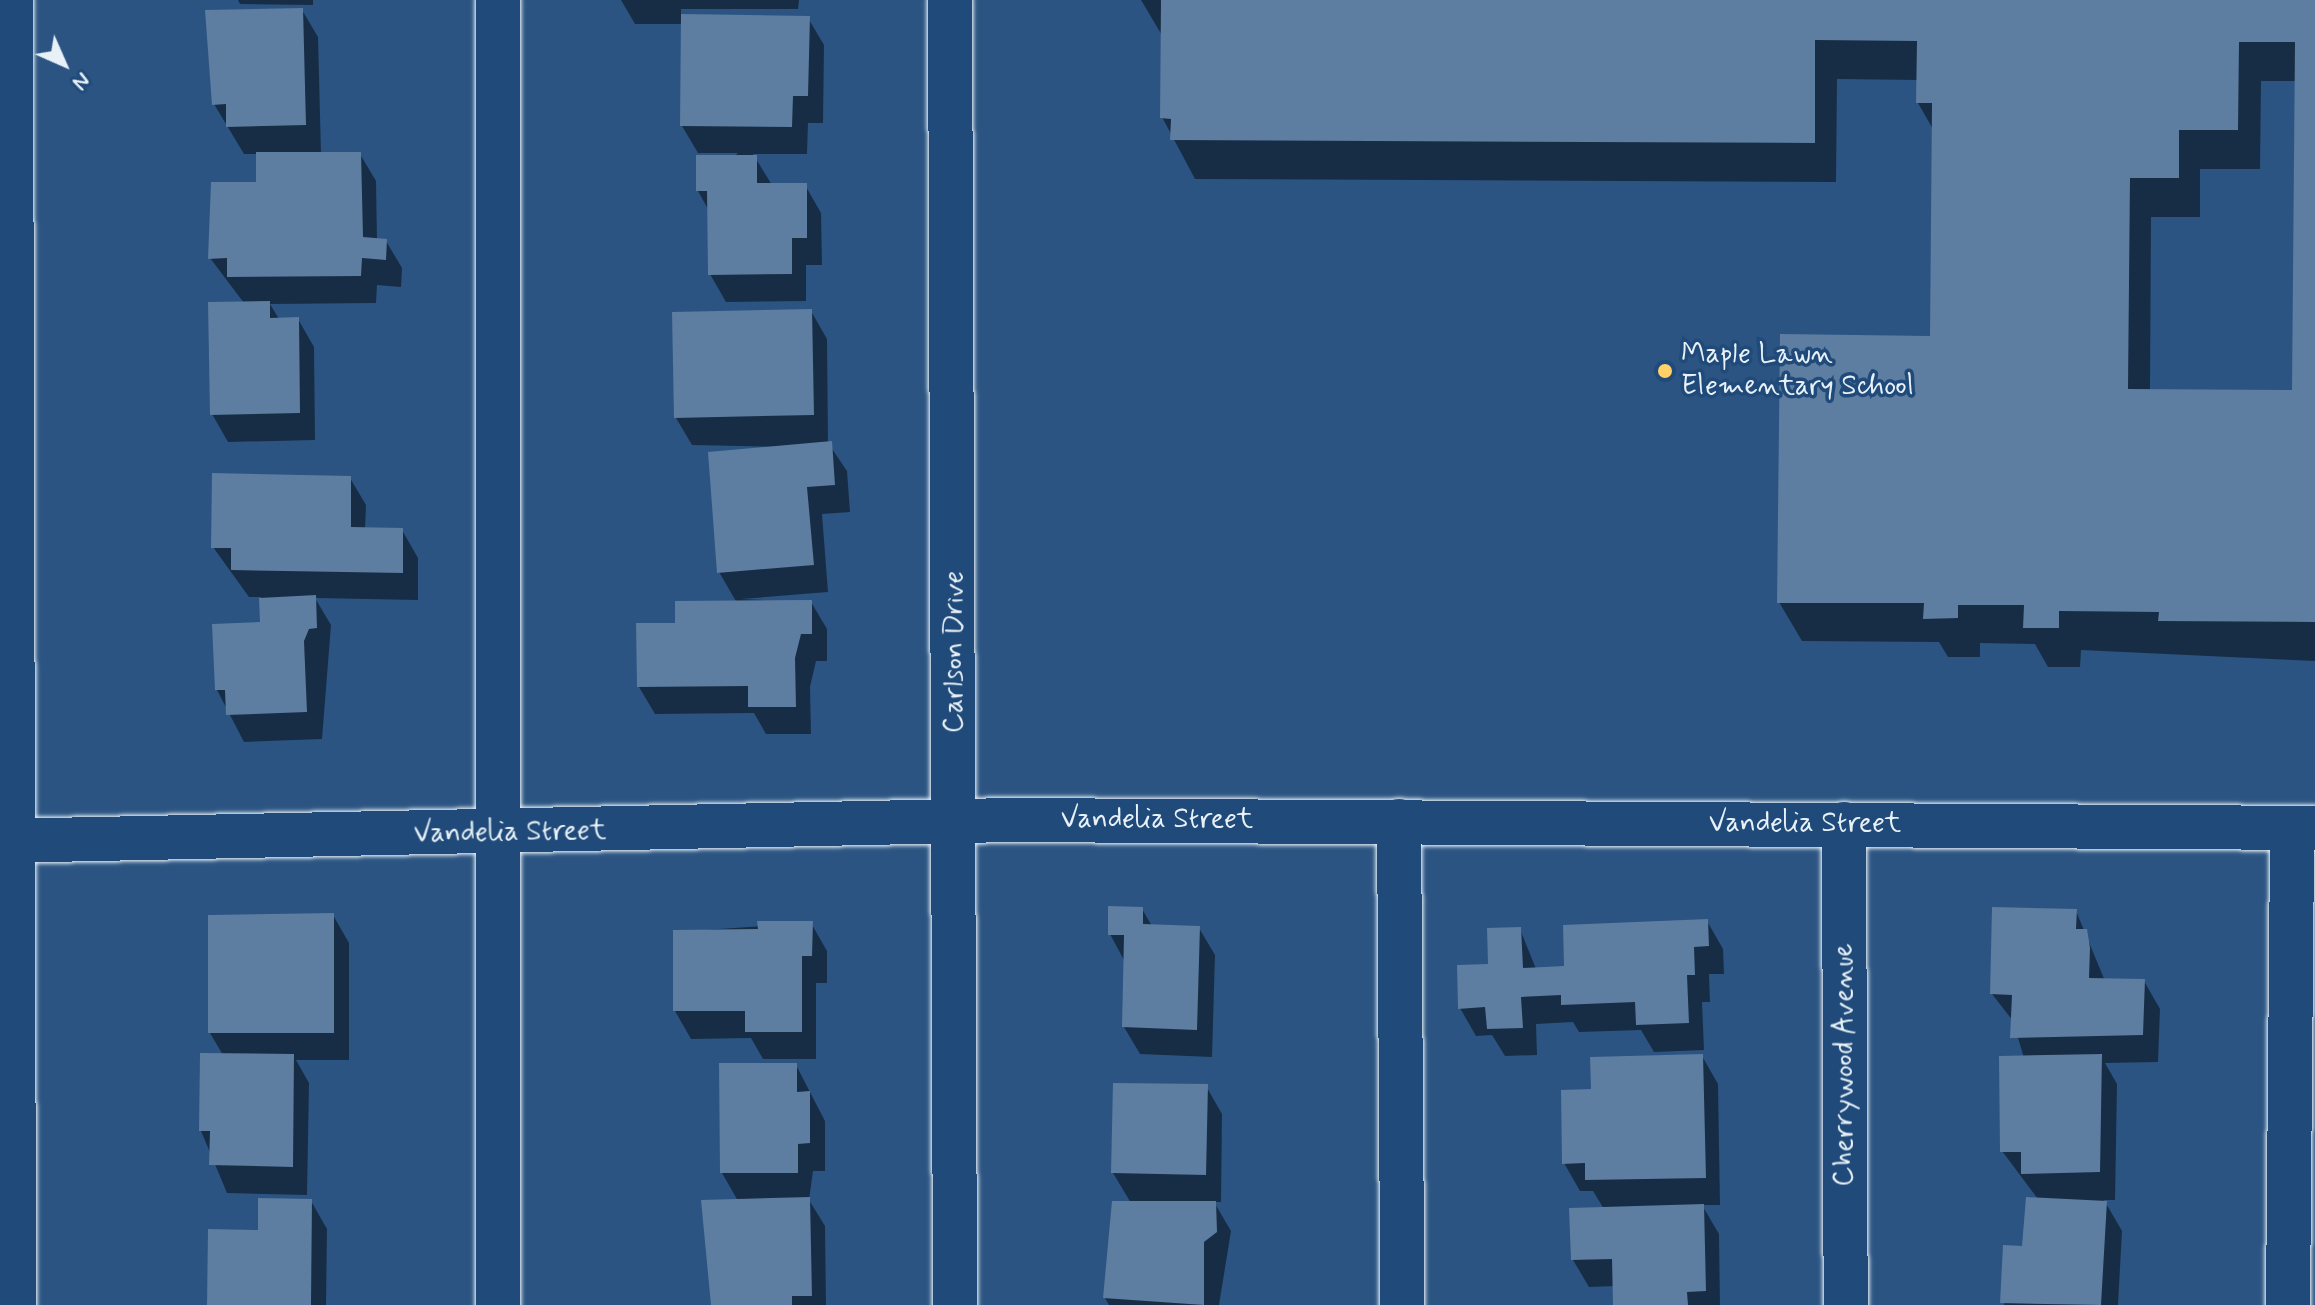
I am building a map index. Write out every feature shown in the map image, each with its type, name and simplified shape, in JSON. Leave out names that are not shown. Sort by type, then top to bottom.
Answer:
[{"type":"street","points":[[11,0],[5,65],[8,841],[14,1305]]},
{"type":"street","points":[[498,0],[494,834],[498,1305]]},
{"type":"street","name":"Carlson Drive","points":[[950,0],[957,820],[955,1305]]},
{"type":"street","name":"Vandelia Street","points":[[8,841],[494,834],[957,820],[2304,828]]},
{"type":"street","points":[[1399,821],[1402,1305]]},
{"type":"street","name":"Cherrywood Avenue","points":[[1844,824],[1846,1305]]},
{"type":"street","points":[[2288,1305],[2304,828]]},
{"type":"building","points":[[1161,0],[2315,0],[2315,622],[2158,621],[2159,612],[2059,611],[2059,628],[2023,628],[2024,605],[1958,605],[1958,618],[1923,619],[1924,603],[1777,603],[1780,334],[1930,336],[1932,103],[1916,103],[1917,41],[1815,40],[1815,143],[1170,140],[1171,119],[1160,118]],"holes":[[[2239,42],[2295,42],[2292,390],[2128,389],[2130,178],[2179,178],[2179,130],[2238,130]]]},
{"type":"building","points":[[303,8],[306,125],[226,127],[226,104],[212,105],[205,10]]},
{"type":"building","points":[[681,14],[810,16],[808,96],[793,96],[792,127],[680,126]]},
{"type":"building","points":[[256,152],[361,152],[363,237],[387,239],[386,260],[362,258],[361,276],[227,277],[227,258],[208,259],[211,182],[256,182]]},
{"type":"building","points":[[696,155],[757,155],[757,183],[807,183],[807,238],[792,238],[792,274],[708,275],[707,191],[696,191]]},
{"type":"building","points":[[270,301],[270,318],[299,317],[300,413],[210,415],[208,302]]},
{"type":"building","points":[[812,309],[814,415],[674,418],[672,312]]},
{"type":"building","points":[[832,441],[835,485],[807,487],[814,565],[717,573],[708,452]]},
{"type":"building","points":[[212,473],[351,476],[351,527],[403,528],[403,573],[231,570],[231,548],[211,548]]},
{"type":"building","points":[[316,595],[317,628],[309,629],[304,641],[307,712],[226,715],[225,690],[215,690],[212,624],[260,622],[259,598]]},
{"type":"building","points":[[812,600],[812,634],[801,634],[795,658],[796,707],[748,707],[748,686],[637,687],[636,623],[675,623],[675,601]]},
{"type":"building","points":[[1108,906],[1143,907],[1143,924],[1200,926],[1197,1030],[1122,1027],[1124,935],[1108,935]]},
{"type":"building","points":[[1992,907],[2077,909],[2076,929],[2087,929],[2089,978],[2145,979],[2143,1035],[2010,1038],[2012,995],[1990,994]]},
{"type":"building","points":[[334,913],[334,1033],[208,1033],[208,915]]},
{"type":"building","points":[[1708,919],[1709,946],[1694,947],[1695,975],[1687,975],[1689,1023],[1636,1025],[1635,1002],[1561,1005],[1561,995],[1521,997],[1523,1028],[1487,1029],[1485,1007],[1458,1009],[1457,965],[1488,964],[1487,928],[1521,927],[1523,968],[1564,966],[1563,925]]},
{"type":"building","points":[[757,921],[813,921],[812,956],[802,956],[802,1032],[745,1032],[745,1011],[673,1011],[673,930],[758,929]]},
{"type":"building","points":[[200,1053],[294,1054],[293,1167],[209,1165],[210,1131],[199,1131]]},
{"type":"building","points":[[1703,1054],[1706,1178],[1585,1180],[1585,1163],[1562,1164],[1561,1090],[1591,1089],[1590,1057]]},
{"type":"building","points":[[2102,1054],[2100,1172],[2021,1174],[2021,1152],[2000,1152],[1999,1056]]},
{"type":"building","points":[[719,1063],[797,1063],[797,1092],[810,1091],[810,1143],[798,1144],[798,1173],[720,1173]]},
{"type":"building","points":[[1113,1083],[1208,1084],[1206,1175],[1111,1173]]},
{"type":"building","points":[[810,1197],[812,1296],[792,1296],[792,1305],[711,1305],[701,1200]]},
{"type":"building","points":[[2026,1197],[2107,1201],[2101,1305],[2000,1303],[2003,1245],[2022,1246]]},
{"type":"building","points":[[258,1198],[312,1199],[311,1305],[207,1305],[208,1229],[258,1230]]},
{"type":"building","points":[[1112,1201],[1216,1201],[1217,1232],[1204,1242],[1204,1305],[1103,1298]]},
{"type":"building","points":[[1704,1204],[1706,1291],[1687,1292],[1688,1305],[1613,1305],[1612,1259],[1571,1260],[1569,1208]]},
{"type":"place","name":"Maple Lawn Elementary School","points":[[1665,371]]}]
